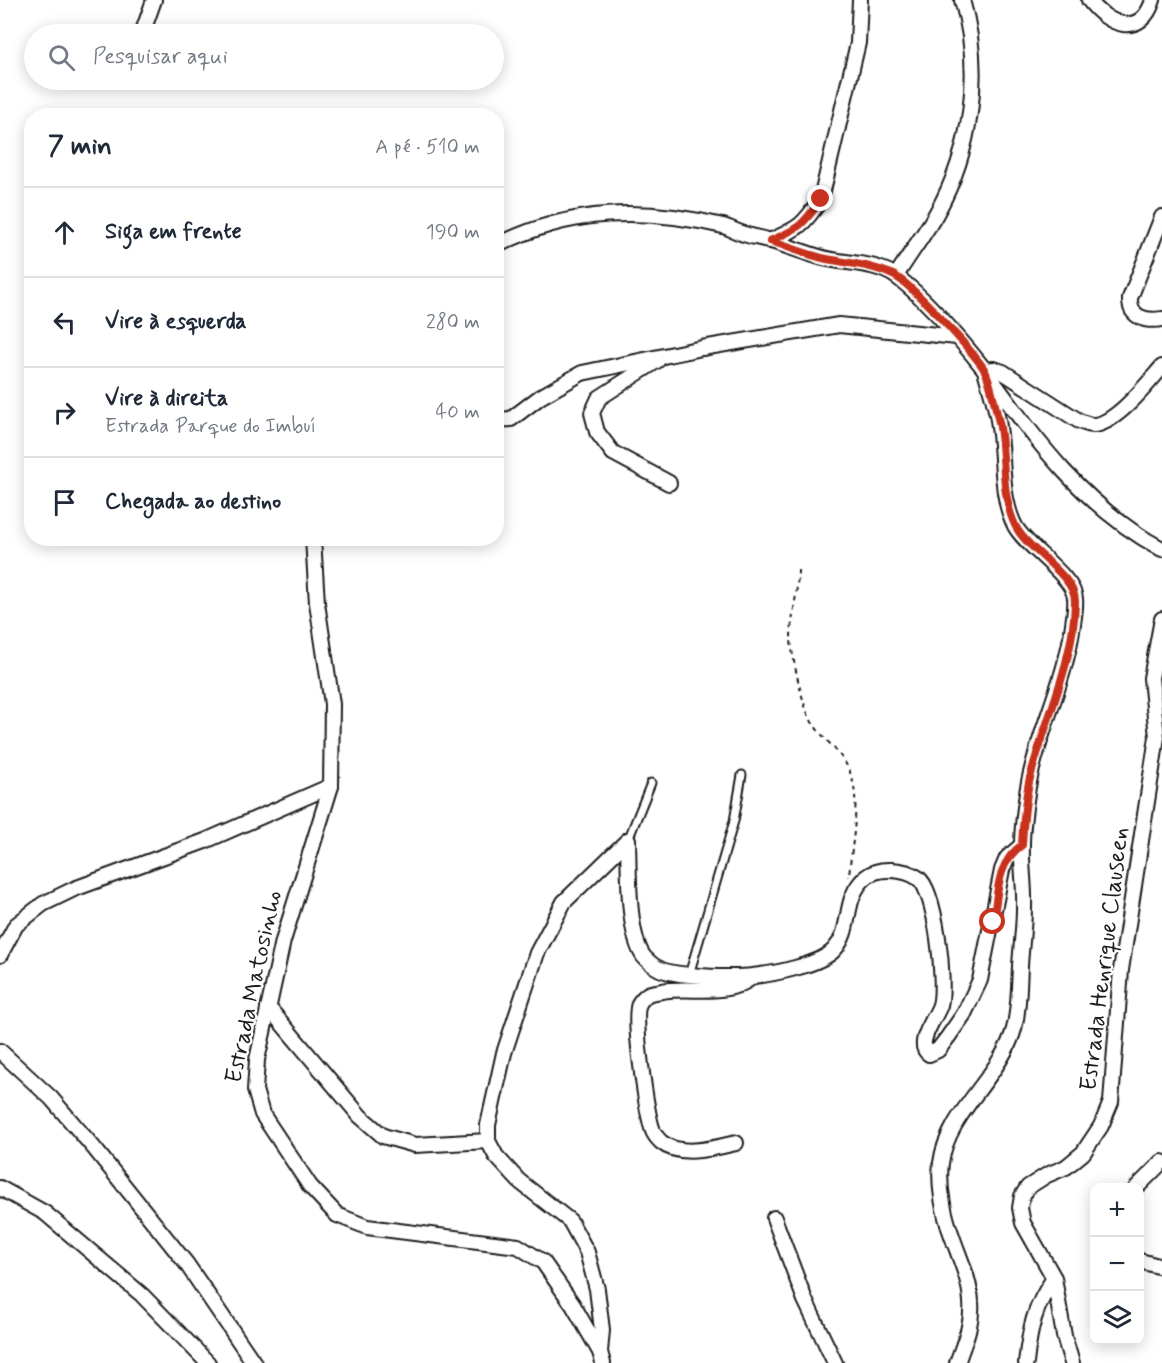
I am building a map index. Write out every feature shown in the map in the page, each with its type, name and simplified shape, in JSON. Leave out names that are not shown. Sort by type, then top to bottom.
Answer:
[{"type":"street","points":[[146,24],[154,0]]},
{"type":"street","points":[[770,241],[796,229],[807,219],[821,199],[858,43],[860,0]]},
{"type":"street","points":[[896,276],[936,214],[955,174],[964,146],[971,102],[973,61],[962,0]]},
{"type":"street","points":[[1089,0],[1120,25],[1132,25],[1143,19],[1153,0]]},
{"type":"street","points":[[504,243],[538,229],[580,217],[636,212],[726,226],[745,235],[825,258],[864,264],[896,276],[957,337],[1071,481],[1129,528],[1162,549]]},
{"type":"street","points":[[1162,217],[1130,298],[1129,307],[1140,317],[1162,320]]},
{"type":"street","points":[[504,419],[511,418],[540,397],[582,374],[665,356],[839,326],[957,337]]},
{"type":"street","points":[[665,356],[599,398],[592,413],[597,432],[612,453],[669,483]]},
{"type":"street","points":[[985,370],[994,369],[1003,372],[1078,421],[1092,425],[1104,422],[1117,414],[1162,366]]},
{"type":"street","points":[[957,1363],[968,1335],[972,1302],[964,1269],[948,1223],[943,1197],[941,1163],[948,1140],[996,1064],[1013,1032],[1018,1010],[1024,909],[1022,845],[1029,783],[1065,668],[1072,634],[1075,598],[1073,589],[1065,579],[1033,548],[1016,527],[1008,507],[999,424],[985,370]]},
{"type":"street","name":"Estrada Matosinho","points":[[313,546],[317,603],[332,704],[331,786],[283,941],[268,1007],[257,1060],[255,1090],[262,1114],[310,1186],[337,1215],[367,1227],[518,1246],[543,1262],[573,1305],[601,1358]]},
{"type":"street","name":"Estrada Henrique Clauseen","points":[[1072,1363],[1064,1336],[1054,1278],[1023,1223],[1020,1208],[1022,1196],[1028,1187],[1066,1167],[1083,1153],[1101,1126],[1111,1102],[1121,970],[1157,737],[1151,678],[1162,619]]},
{"type":"street","points":[[0,955],[16,925],[43,904],[74,889],[205,841],[331,786]]},
{"type":"street","points":[[628,840],[635,939],[644,957],[658,969],[689,975],[753,976],[810,964],[822,959],[834,950],[844,935],[854,891],[867,876],[890,870],[905,872],[917,877],[924,883],[933,906],[940,962],[940,1005],[923,1046],[926,1052],[933,1054],[964,1014],[980,980],[1002,870],[1007,858],[1022,845]]},
{"type":"street","points":[[601,1358],[600,1309],[587,1252],[570,1221],[519,1181],[496,1156],[488,1141],[488,1125],[504,1053],[537,953],[564,902],[628,840]]},
{"type":"street","points":[[736,1143],[702,1151],[681,1150],[662,1143],[653,1132],[642,1073],[636,1020],[639,1004],[648,994],[673,989],[722,988],[743,984],[753,976]]},
{"type":"street","points":[[268,1007],[360,1116],[383,1136],[415,1145],[488,1141]]},
{"type":"street","points":[[0,1052],[51,1098],[94,1148],[186,1263],[254,1363]]},
{"type":"street","points":[[1141,1183],[1162,1162]]},
{"type":"street","points":[[0,1188],[45,1213],[142,1295],[208,1363]]},
{"type":"street","points":[[774,1218],[805,1300],[835,1363]]},
{"type":"street","points":[[1144,1262],[1162,1267]]},
{"type":"street","points":[[1026,1363],[1035,1310],[1054,1278]]},
{"type":"lane","points":[[689,975],[734,821],[742,775]]},
{"type":"lane","points":[[628,840],[651,783]]},
{"type":"path","points":[[798,570],[791,639],[808,714],[820,733],[841,755],[853,778],[855,793],[849,876],[854,891]]},
{"type":"route","points":[[821,199],[807,219],[796,229],[770,241],[825,258],[864,264],[896,276],[945,324],[985,370],[999,424],[1008,507],[1016,527],[1073,589],[1075,610],[1065,668],[1029,783],[1023,819],[1022,845],[1012,851],[1002,870],[993,922]]}]
